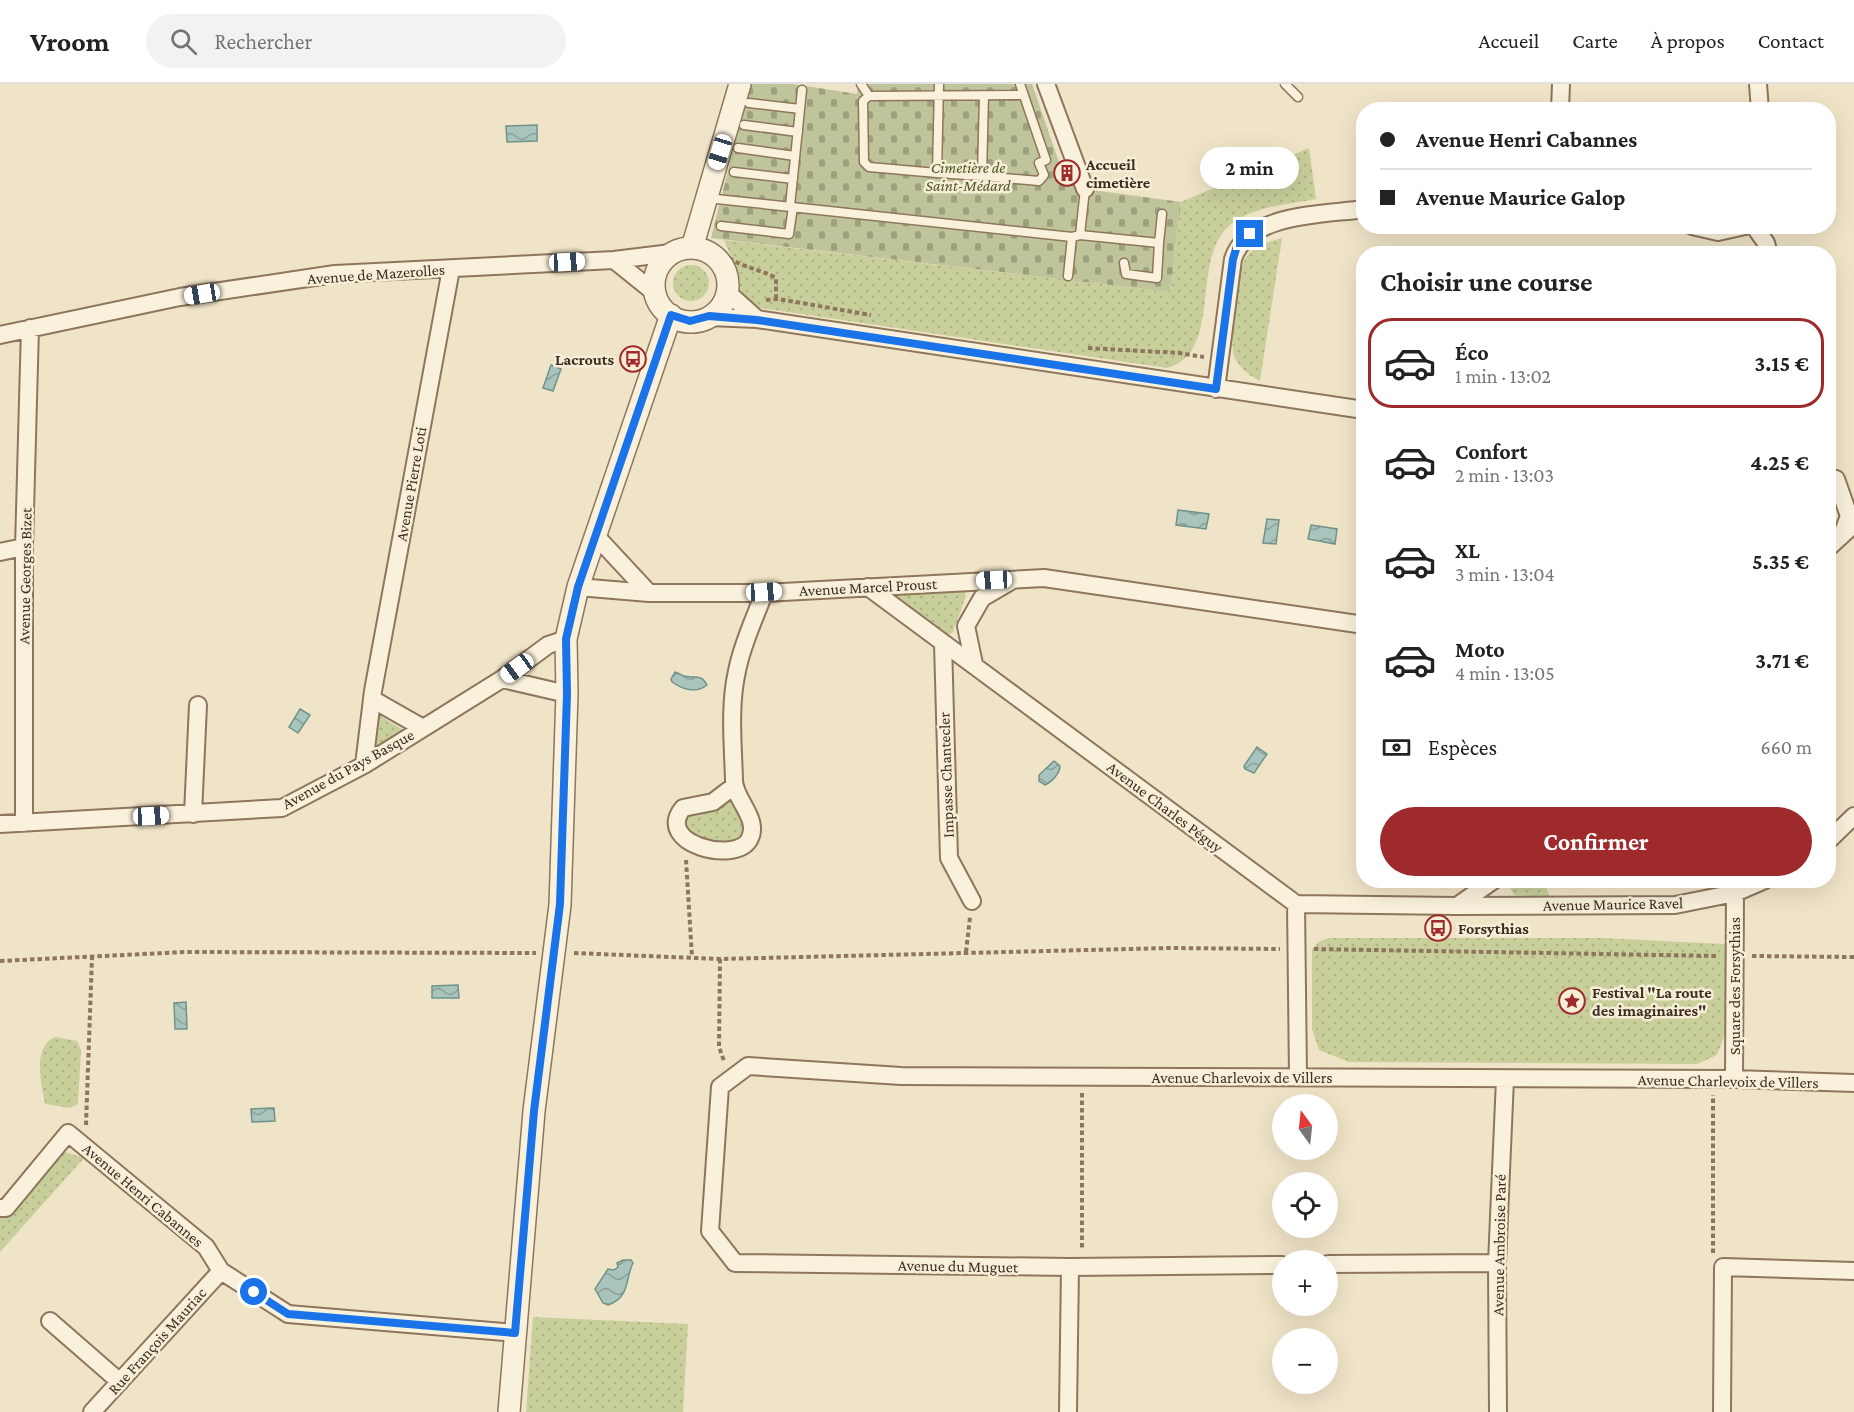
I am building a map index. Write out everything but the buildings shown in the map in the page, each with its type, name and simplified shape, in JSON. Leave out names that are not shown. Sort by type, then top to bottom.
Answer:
[{"type":"street","points":[[1046,84],[1084,189]]},
{"type":"street","points":[[1561,102],[1562,84]]},
{"type":"street","points":[[1758,84],[1759,102]]},
{"type":"street","points":[[692,248],[706,198],[745,93]]},
{"type":"street","points":[[1216,389],[1218,359],[1237,246],[1262,226],[1356,210]]},
{"type":"street","points":[[757,320],[734,298],[720,262],[703,250],[692,248],[671,253],[659,266],[655,293],[658,302],[671,315],[690,321],[709,316],[757,320],[1356,409]]},
{"type":"street","name":"Avenue de Mazerolles","points":[[0,334],[180,297],[335,274],[614,260],[671,253]]},
{"type":"street","points":[[614,260],[655,293]]},
{"type":"street","name":"Avenue Pierre Loti","points":[[364,765],[372,699],[451,269]]},
{"type":"street","points":[[709,316],[734,298]]},
{"type":"street","points":[[509,1412],[534,1111],[560,904],[567,694],[566,639],[578,587],[671,315]]},
{"type":"street","name":"Avenue Georges Bizet","points":[[24,824],[24,547],[30,328]]},
{"type":"street","points":[[1836,479],[1854,482]]},
{"type":"street","points":[[1836,487],[1849,516],[1849,528],[1836,540]]},
{"type":"street","points":[[596,536],[650,593]]},
{"type":"street","points":[[0,552],[24,547]]},
{"type":"street","name":"Avenue Marcel Proust","points":[[578,587],[650,593],[764,592],[1044,578],[1356,624]]},
{"type":"street","name":"Avenue Marcel Proust","points":[[974,664],[966,626],[982,598],[1015,579]]},
{"type":"street","name":"Avenue Charles Péguy","points":[[868,587],[1296,904]]},
{"type":"street","points":[[734,786],[713,802],[682,808],[678,813],[677,825],[689,843],[713,851],[737,848],[746,844],[752,831],[752,825],[734,786],[732,722],[737,670],[764,592]]},
{"type":"street","name":"Avenue du Pays Basque","points":[[0,824],[282,808],[364,765],[502,679],[548,645],[566,639]]},
{"type":"street","name":"Impasse Chantecler","points":[[943,643],[949,858],[972,901]]},
{"type":"street","points":[[502,679],[567,694]]},
{"type":"street","points":[[372,699],[423,728]]},
{"type":"street","points":[[193,814],[198,705]]},
{"type":"street","points":[[1840,836],[1854,816]]},
{"type":"street","points":[[1298,1077],[1296,904],[1457,906],[1483,888]]},
{"type":"street","name":"Avenue Maurice Ravel","points":[[1457,906],[1675,905],[1735,894],[1748,888]]},
{"type":"street","name":"Square des Forsythias","points":[[1734,1078],[1735,894]]},
{"type":"street","name":"Avenue Charlevoix de Villers","points":[[731,1079],[748,1066],[901,1076],[1713,1080],[1734,1078],[1854,1083]]},
{"type":"street","name":"Avenue du Muguet","points":[[731,1079],[720,1087],[710,1231],[735,1263],[1076,1267],[1272,1265]]},
{"type":"street","name":"Avenue Ambroise Paré","points":[[1498,1412],[1497,1263],[1505,1079]]},
{"type":"street","name":"Avenue Henri Cabannes","points":[[0,1208],[6,1208],[68,1132],[206,1247],[221,1271],[288,1314],[515,1333]]},
{"type":"street","points":[[1338,1264],[1497,1263]]},
{"type":"street","points":[[1068,1412],[1076,1267]]},
{"type":"street","points":[[1722,1412],[1723,1267],[1854,1271]]},
{"type":"street","name":"Rue François Mauriac","points":[[92,1412],[221,1271]]},
{"type":"street","points":[[50,1321],[120,1382]]},
{"type":"lane","points":[[861,84],[874,96]]},
{"type":"lane","points":[[874,96],[878,84]]},
{"type":"lane","points":[[903,84],[903,96]]},
{"type":"lane","points":[[937,173],[939,84]]},
{"type":"lane","points":[[1020,84],[1021,94],[1046,160],[1039,163],[1044,176],[1039,181],[869,167],[864,162],[863,101],[874,96],[1021,94]]},
{"type":"lane","points":[[1285,84],[1298,97]]},
{"type":"lane","points":[[721,226],[789,234],[802,90]]},
{"type":"lane","points":[[745,93],[800,109]]},
{"type":"lane","points":[[982,176],[984,95]]},
{"type":"lane","points":[[744,125],[798,132]]},
{"type":"lane","points":[[738,148],[795,156]]},
{"type":"lane","points":[[734,172],[793,179]]},
{"type":"lane","points":[[1068,276],[1084,189]]},
{"type":"lane","points":[[706,198],[1159,243]]},
{"type":"lane","points":[[1124,263],[1126,274],[1157,278],[1162,214]]},
{"type":"path","points":[[729,258],[740,266],[762,270],[776,278],[776,299]]},
{"type":"path","points":[[734,298],[776,299],[881,317]]},
{"type":"path","points":[[1085,348],[1179,353],[1218,359]]},
{"type":"path","points":[[684,838],[692,957]]},
{"type":"path","points":[[966,952],[972,901]]},
{"type":"path","points":[[0,961],[185,952],[553,953],[720,959],[1170,948],[1854,957]]},
{"type":"path","points":[[85,1147],[92,957]]},
{"type":"path","points":[[720,959],[718,1047],[731,1079]]},
{"type":"path","points":[[1076,1267],[1082,1077]]},
{"type":"path","points":[[1713,1080],[1713,1255],[1723,1267]]},
{"type":"green space","name":"Cimetière de Saint-Médard","points":[[750,84],[793,84],[857,94],[857,84],[1032,84],[1060,165],[1073,162],[1085,189],[1181,202],[1170,292],[711,238]]},
{"type":"green space","points":[[1309,148],[1316,199],[1255,211],[1234,222],[1225,230],[1215,246],[1210,265],[1201,327],[1195,345],[1184,359],[1167,368],[754,307],[741,295],[739,275],[724,240],[1170,292],[1181,202]]},
{"type":"green space","points":[[1282,238],[1260,381],[1245,371],[1234,356],[1233,322],[1237,290],[1246,257],[1258,247]]},
{"type":"green space","points":[[691,265],[704,270],[709,283],[704,296],[691,301],[678,296],[673,283],[678,270]]},
{"type":"green space","points":[[965,592],[966,596],[953,632],[947,636],[893,596],[895,593]]},
{"type":"green space","points":[[377,714],[403,730],[374,749]]},
{"type":"green space","points":[[731,796],[746,826],[746,836],[737,842],[699,843],[683,831],[682,818],[690,810]]},
{"type":"green space","points":[[1510,888],[1547,888],[1550,897],[1514,895]]},
{"type":"green space","points":[[1328,938],[1603,938],[1723,944],[1728,947],[1727,1029],[1717,1055],[1697,1064],[1349,1062],[1319,1050],[1312,1029],[1312,949],[1319,942]]},
{"type":"green space","points":[[56,1037],[77,1041],[81,1050],[78,1104],[70,1108],[45,1104],[43,1096],[40,1076],[41,1056],[48,1041]]},
{"type":"green space","points":[[62,1151],[84,1158],[0,1252],[0,1213]]},
{"type":"green space","points":[[533,1317],[688,1324],[683,1412],[526,1412]]},
{"type":"water","points":[[537,125],[537,141],[507,142],[506,126]]},
{"type":"water","points":[[551,365],[561,369],[553,391],[543,388]]},
{"type":"water","points":[[1178,510],[1209,514],[1206,529],[1176,525]]},
{"type":"water","points":[[1267,519],[1279,520],[1276,544],[1263,543]]},
{"type":"water","points":[[1311,525],[1337,529],[1335,544],[1308,539]]},
{"type":"water","points":[[675,672],[700,678],[707,685],[694,690],[680,687],[671,679]]},
{"type":"water","points":[[300,709],[310,715],[298,733],[289,727]]},
{"type":"water","points":[[1257,747],[1267,754],[1254,773],[1245,769],[1244,766]]},
{"type":"water","points":[[1054,761],[1060,766],[1059,772],[1045,785],[1039,781],[1039,775]]},
{"type":"water","points":[[458,985],[459,998],[432,998],[432,986]]},
{"type":"water","points":[[186,1002],[187,1029],[175,1029],[174,1003]]},
{"type":"water","points":[[274,1108],[275,1121],[252,1122],[251,1109]]},
{"type":"water","points":[[631,1260],[633,1263],[626,1287],[615,1302],[608,1305],[603,1303],[595,1289],[608,1269],[614,1270],[618,1267],[617,1263]]},
{"type":"place","name":"Accueil cimetière","points":[[1067,173]]},
{"type":"place","name":"Lacrouts","points":[[633,359]]},
{"type":"place","name":"Forsythias","points":[[1438,928]]},
{"type":"place","name":"Festival \"La route des imaginaires\"","points":[[1572,1001]]},
{"type":"route","points":[[254,1292],[288,1314],[515,1333],[534,1111],[560,904],[567,694],[566,639],[569,614],[671,315],[680,320],[690,321],[709,316],[757,320],[1216,389],[1218,359],[1233,259],[1237,246],[1250,234]]}]
